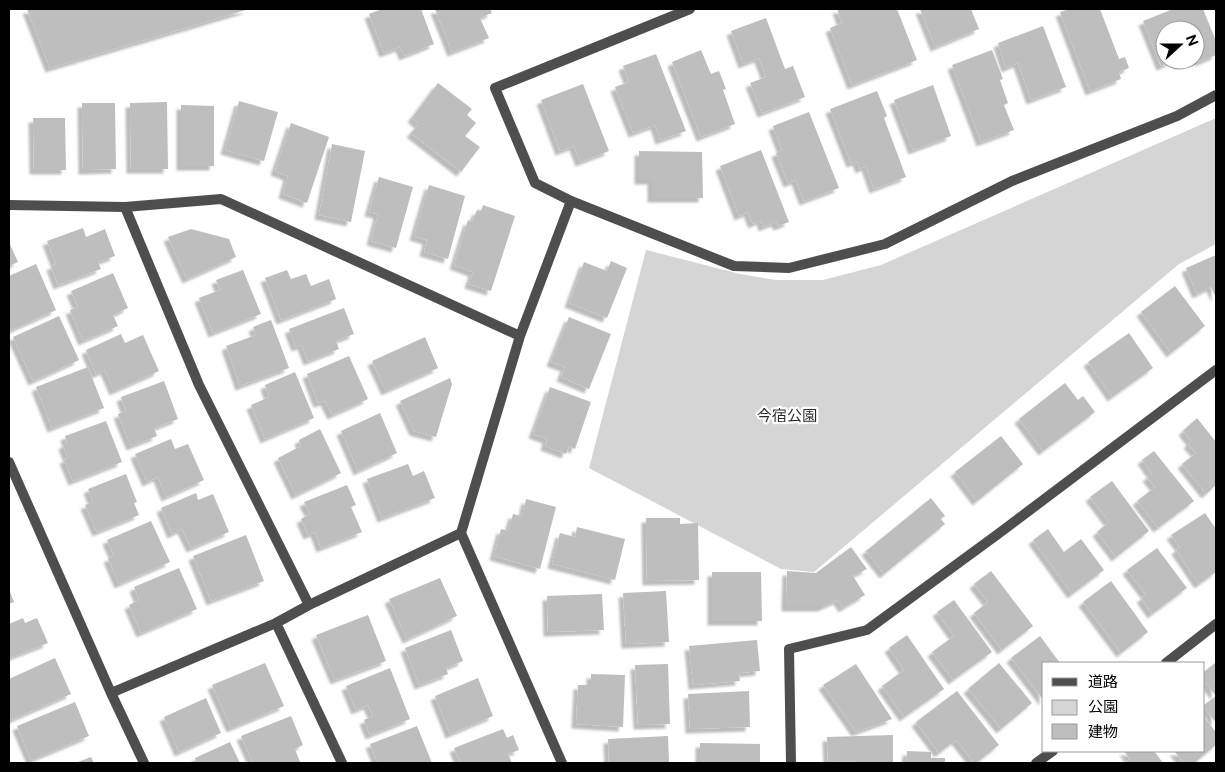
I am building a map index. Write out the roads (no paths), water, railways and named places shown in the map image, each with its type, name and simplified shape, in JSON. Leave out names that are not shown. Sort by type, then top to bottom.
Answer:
[{"type":"street","points":[[690,9],[495,88],[535,183],[571,200],[734,266],[789,268],[884,244],[1012,182],[1177,116],[1216,95]]},
{"type":"street","points":[[9,205],[125,207],[221,199],[520,336]]},
{"type":"street","points":[[562,763],[461,534],[520,336],[571,200]]},
{"type":"street","points":[[125,207],[199,384],[310,605]]},
{"type":"street","points":[[791,763],[789,649],[867,630],[1216,370]]},
{"type":"street","points":[[9,462],[144,763]]},
{"type":"street","points":[[112,693],[276,623],[461,534]]},
{"type":"street","points":[[276,623],[342,763]]},
{"type":"street","points":[[1167,662],[1216,624]]},
{"type":"street","points":[[1036,763],[1051,752]]},
{"type":"park label","name":"今宿公園","points":[[787,416]]}]
